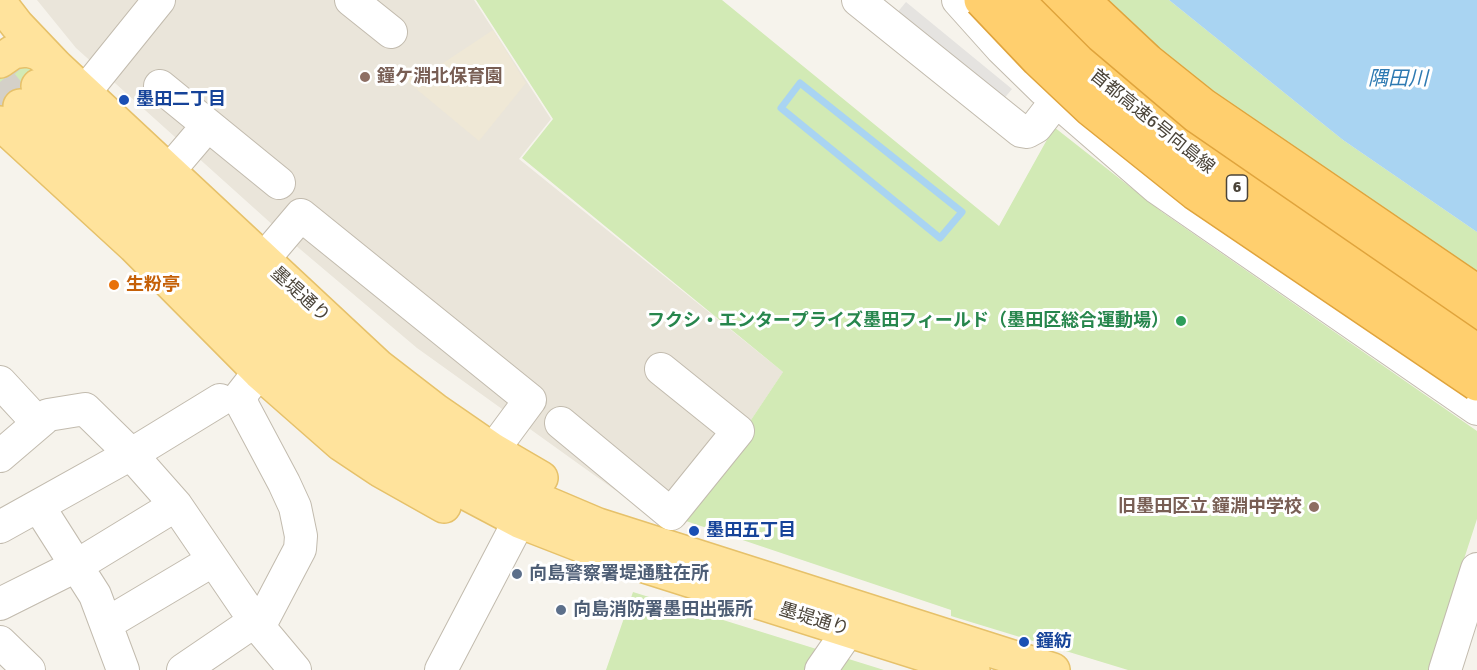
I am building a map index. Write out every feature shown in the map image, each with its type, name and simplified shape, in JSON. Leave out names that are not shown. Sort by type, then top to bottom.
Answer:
[{"type":"highway","points":[[981,0],[1038,60],[1090,109],[1195,193],[1477,384]]},
{"type":"highway","name":"首都高速6号向島線","points":[[1017,0],[1078,61],[1175,143],[1477,349]]},
{"type":"highway","points":[[1048,0],[1151,96],[1247,169],[1477,320]]},
{"type":"highway","points":[[1083,0],[1148,61],[1203,105],[1477,292]]},
{"type":"main road","name":"墨堤通り","points":[[0,3],[16,25],[19,105],[134,246],[259,372],[341,444],[437,503],[467,515],[519,521]]},
{"type":"main road","points":[[0,61],[13,52],[27,50],[38,53],[19,105]]},
{"type":"main road","name":"墨堤通り","points":[[19,105],[84,93],[254,254],[378,366],[435,410],[500,454],[650,541]]},
{"type":"main road","name":"墨堤通り","points":[[19,105],[307,378],[351,416],[430,474],[519,521],[591,549],[973,670]]},
{"type":"main road","name":"墨堤通り","points":[[19,105],[367,392],[434,441],[485,473],[541,501],[598,525],[1053,670]]},
{"type":"street","points":[[84,93],[159,0]]},
{"type":"street","points":[[351,0],[391,32]]},
{"type":"street","points":[[858,0],[1021,131],[1027,132],[1036,127],[1056,101]]},
{"type":"street","points":[[958,0],[1000,48],[1056,101],[1156,187],[1477,408]]},
{"type":"street","points":[[160,86],[208,125],[277,198],[254,254]]},
{"type":"street","points":[[168,172],[208,125]]},
{"type":"street","points":[[254,254],[301,215],[530,400],[500,454]]},
{"type":"street","points":[[1477,349],[1467,354],[1460,365],[1460,382],[1477,408]]},
{"type":"street","points":[[650,541],[738,431],[661,369]]},
{"type":"street","points":[[183,670],[257,624],[300,549],[301,536],[295,507],[243,406],[241,395],[259,372]]},
{"type":"street","points":[[0,382],[38,423]]},
{"type":"street","points":[[0,527],[39,507],[220,400]]},
{"type":"street","points":[[0,456],[48,415],[85,410],[130,453],[176,505],[257,624],[295,670]]},
{"type":"street","points":[[500,454],[547,425],[671,514]]},
{"type":"street","points":[[0,604],[76,566],[176,505]]},
{"type":"street","points":[[39,507],[94,595],[123,670]]},
{"type":"street","points":[[441,670],[519,521]]},
{"type":"street","points":[[106,624],[212,561]]},
{"type":"street","points":[[1444,670],[1477,568]]},
{"type":"street","points":[[821,670],[848,631]]},
{"type":"street","points":[[0,642],[29,670]]},
{"type":"shaded area","points":[[37,0],[474,0],[551,119],[519,159],[783,372],[727,456],[677,518],[615,490],[417,348],[294,244],[76,48]]},
{"type":"shaded area","points":[[906,2],[1012,89],[1002,101],[896,14]]},
{"type":"shaded area","points":[[493,30],[526,83],[479,141],[403,78],[410,69],[422,77]]},
{"type":"green space","points":[[476,0],[722,0],[999,226],[1054,127],[1162,212],[1477,431],[1477,519],[1428,670],[1128,670],[951,616],[951,610],[677,518],[727,456],[783,372],[522,158],[553,119]]},
{"type":"green space","points":[[1065,0],[1169,0],[1343,140],[1477,232],[1477,310]]},
{"type":"green space","points":[[38,65],[6,116],[0,108],[0,79],[10,68]]},
{"type":"green space","points":[[633,592],[884,670],[606,670]]},
{"type":"water","name":"隅田川","points":[[1169,0],[1477,0],[1477,232],[1343,140]]},
{"type":"waterway","points":[[800,83],[962,212],[940,238],[781,108],[800,83]]},
{"type":"tunnel","points":[[0,43],[38,86]]},
{"type":"tunnel","points":[[0,82],[20,106]]},
{"type":"place","name":"鐘ケ淵北保育園","points":[[365,77]]},
{"type":"place","name":"墨田二丁目","points":[[124,100]]},
{"type":"place","name":"生粉亭","points":[[114,285]]},
{"type":"place","name":"フクシ・エンタープライズ墨田フィールド（墨田区総合運動場）","points":[[1181,321]]},
{"type":"place","name":"旧墨田区立 鐘淵中学校","points":[[1314,507]]},
{"type":"place","name":"墨田五丁目","points":[[694,531]]},
{"type":"place","name":"向島警察署堤通駐在所","points":[[517,574]]},
{"type":"place","name":"向島消防署墨田出張所","points":[[561,610]]},
{"type":"place","name":"鐘紡","points":[[1024,642]]}]
